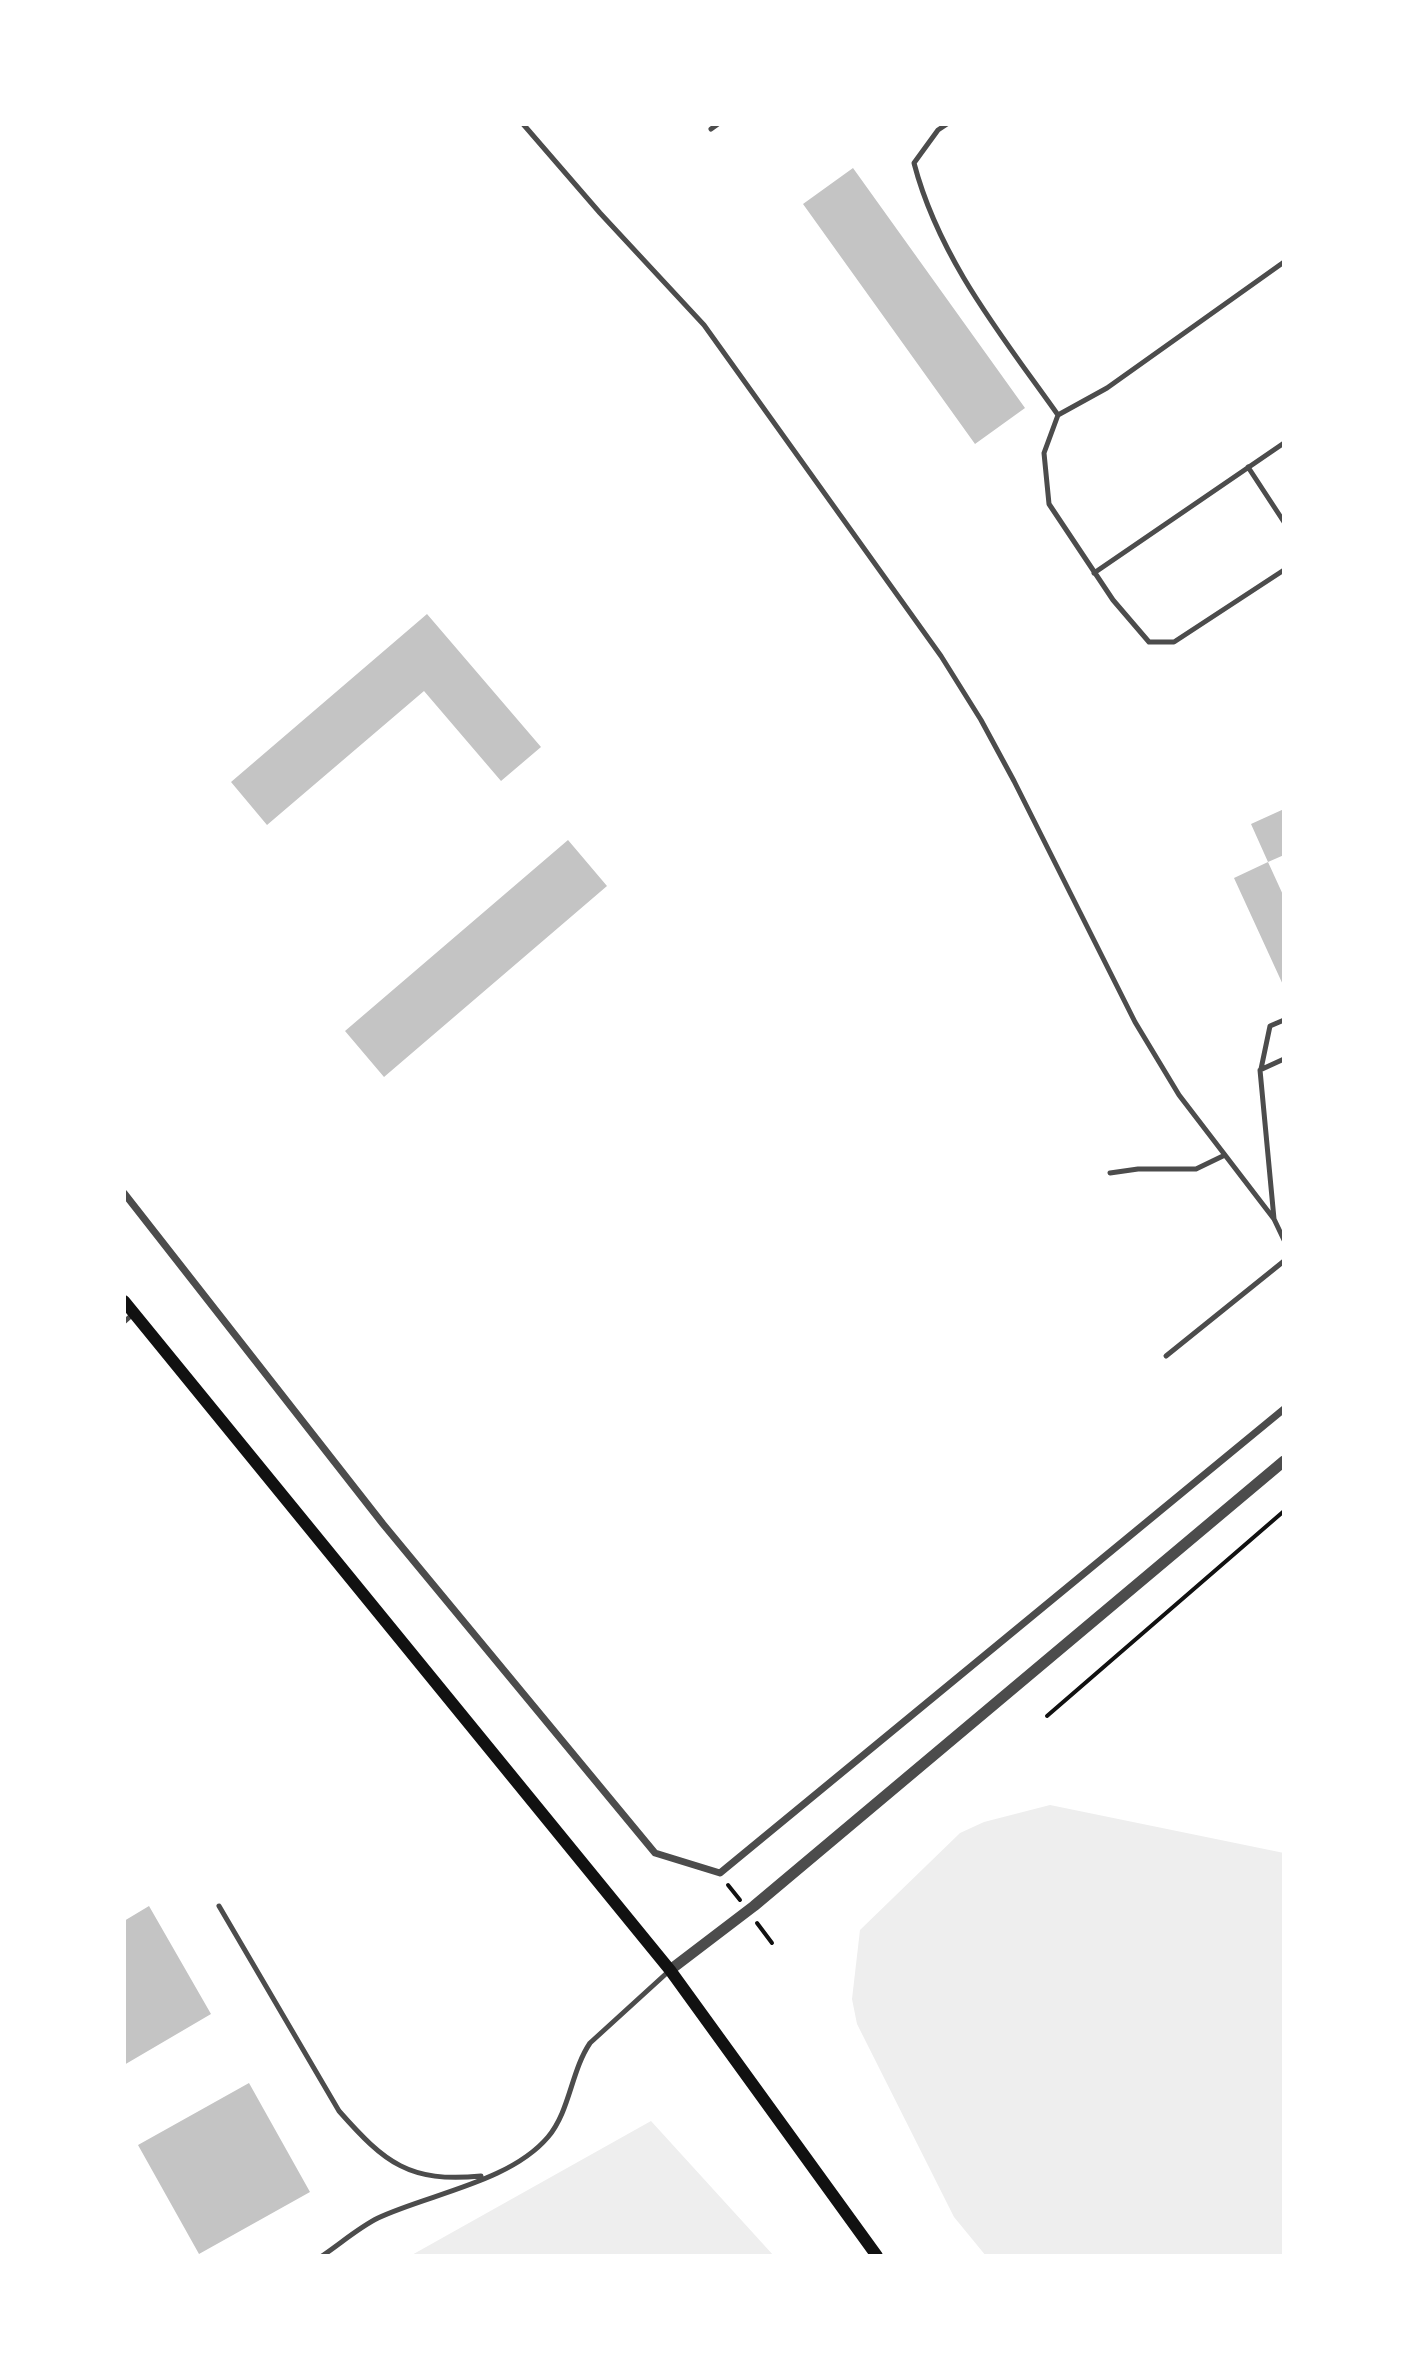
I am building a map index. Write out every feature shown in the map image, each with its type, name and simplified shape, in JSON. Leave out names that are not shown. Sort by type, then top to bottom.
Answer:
[{"type":"main road","points":[[124,1301],[129,1318],[670,1970],[877,2256]]},
{"type":"street","points":[[124,1193],[383,1524],[655,1853],[720,1873],[1284,1409]]},
{"type":"street","points":[[670,1970],[754,1906],[1284,1461]]},
{"type":"lane","points":[[523,124],[704,325],[941,656],[1014,781],[1135,1022],[1179,1095],[1274,1219],[1284,1240]]},
{"type":"lane","points":[[711,129],[718,124]]},
{"type":"lane","points":[[947,124],[938,130],[914,163],[923,199],[943,245],[974,295],[1058,415]]},
{"type":"lane","points":[[1284,262],[1107,388],[1058,415],[1044,453],[1049,504],[1113,600],[1149,642],[1174,642],[1284,570]]},
{"type":"lane","points":[[1094,573],[1284,443]]},
{"type":"lane","points":[[1248,467],[1284,522]]},
{"type":"lane","points":[[1274,1219],[1260,1070],[1270,1026],[1284,1020]]},
{"type":"lane","points":[[1260,1070],[1284,1059]]},
{"type":"lane","points":[[1110,1173],[1138,1169],[1196,1169],[1225,1155]]},
{"type":"lane","points":[[1166,1356],[1284,1261]]},
{"type":"lane","points":[[219,1906],[339,2111],[356,2131],[393,2164],[420,2175],[449,2179],[490,2175]]},
{"type":"lane","points":[[322,2256],[376,2219],[490,2175],[521,2159],[550,2134],[590,2043],[670,1970]]},
{"type":"path","points":[[1047,1716],[1284,1511]]},
{"type":"shaded area","points":[[1050,1805],[1284,1853],[1284,2256],[986,2256],[954,2217],[857,2024],[852,1999],[860,1930],[960,1833],[984,1822]]},
{"type":"shaded area","points":[[651,2121],[774,2256],[410,2256]]},
{"type":"building","points":[[853,168],[1025,408],[975,444],[803,204]]},
{"type":"building","points":[[427,614],[541,747],[501,781],[424,691],[267,825],[231,782]]},
{"type":"building","points":[[1284,809],[1284,855],[1268,862],[1251,824]]},
{"type":"building","points":[[568,840],[607,886],[384,1077],[345,1031]]},
{"type":"building","points":[[1268,862],[1284,897],[1284,987],[1234,878]]},
{"type":"building","points":[[149,1906],[211,2014],[124,2065],[124,1921]]},
{"type":"building","points":[[249,2083],[310,2192],[199,2254],[138,2145]]}]
